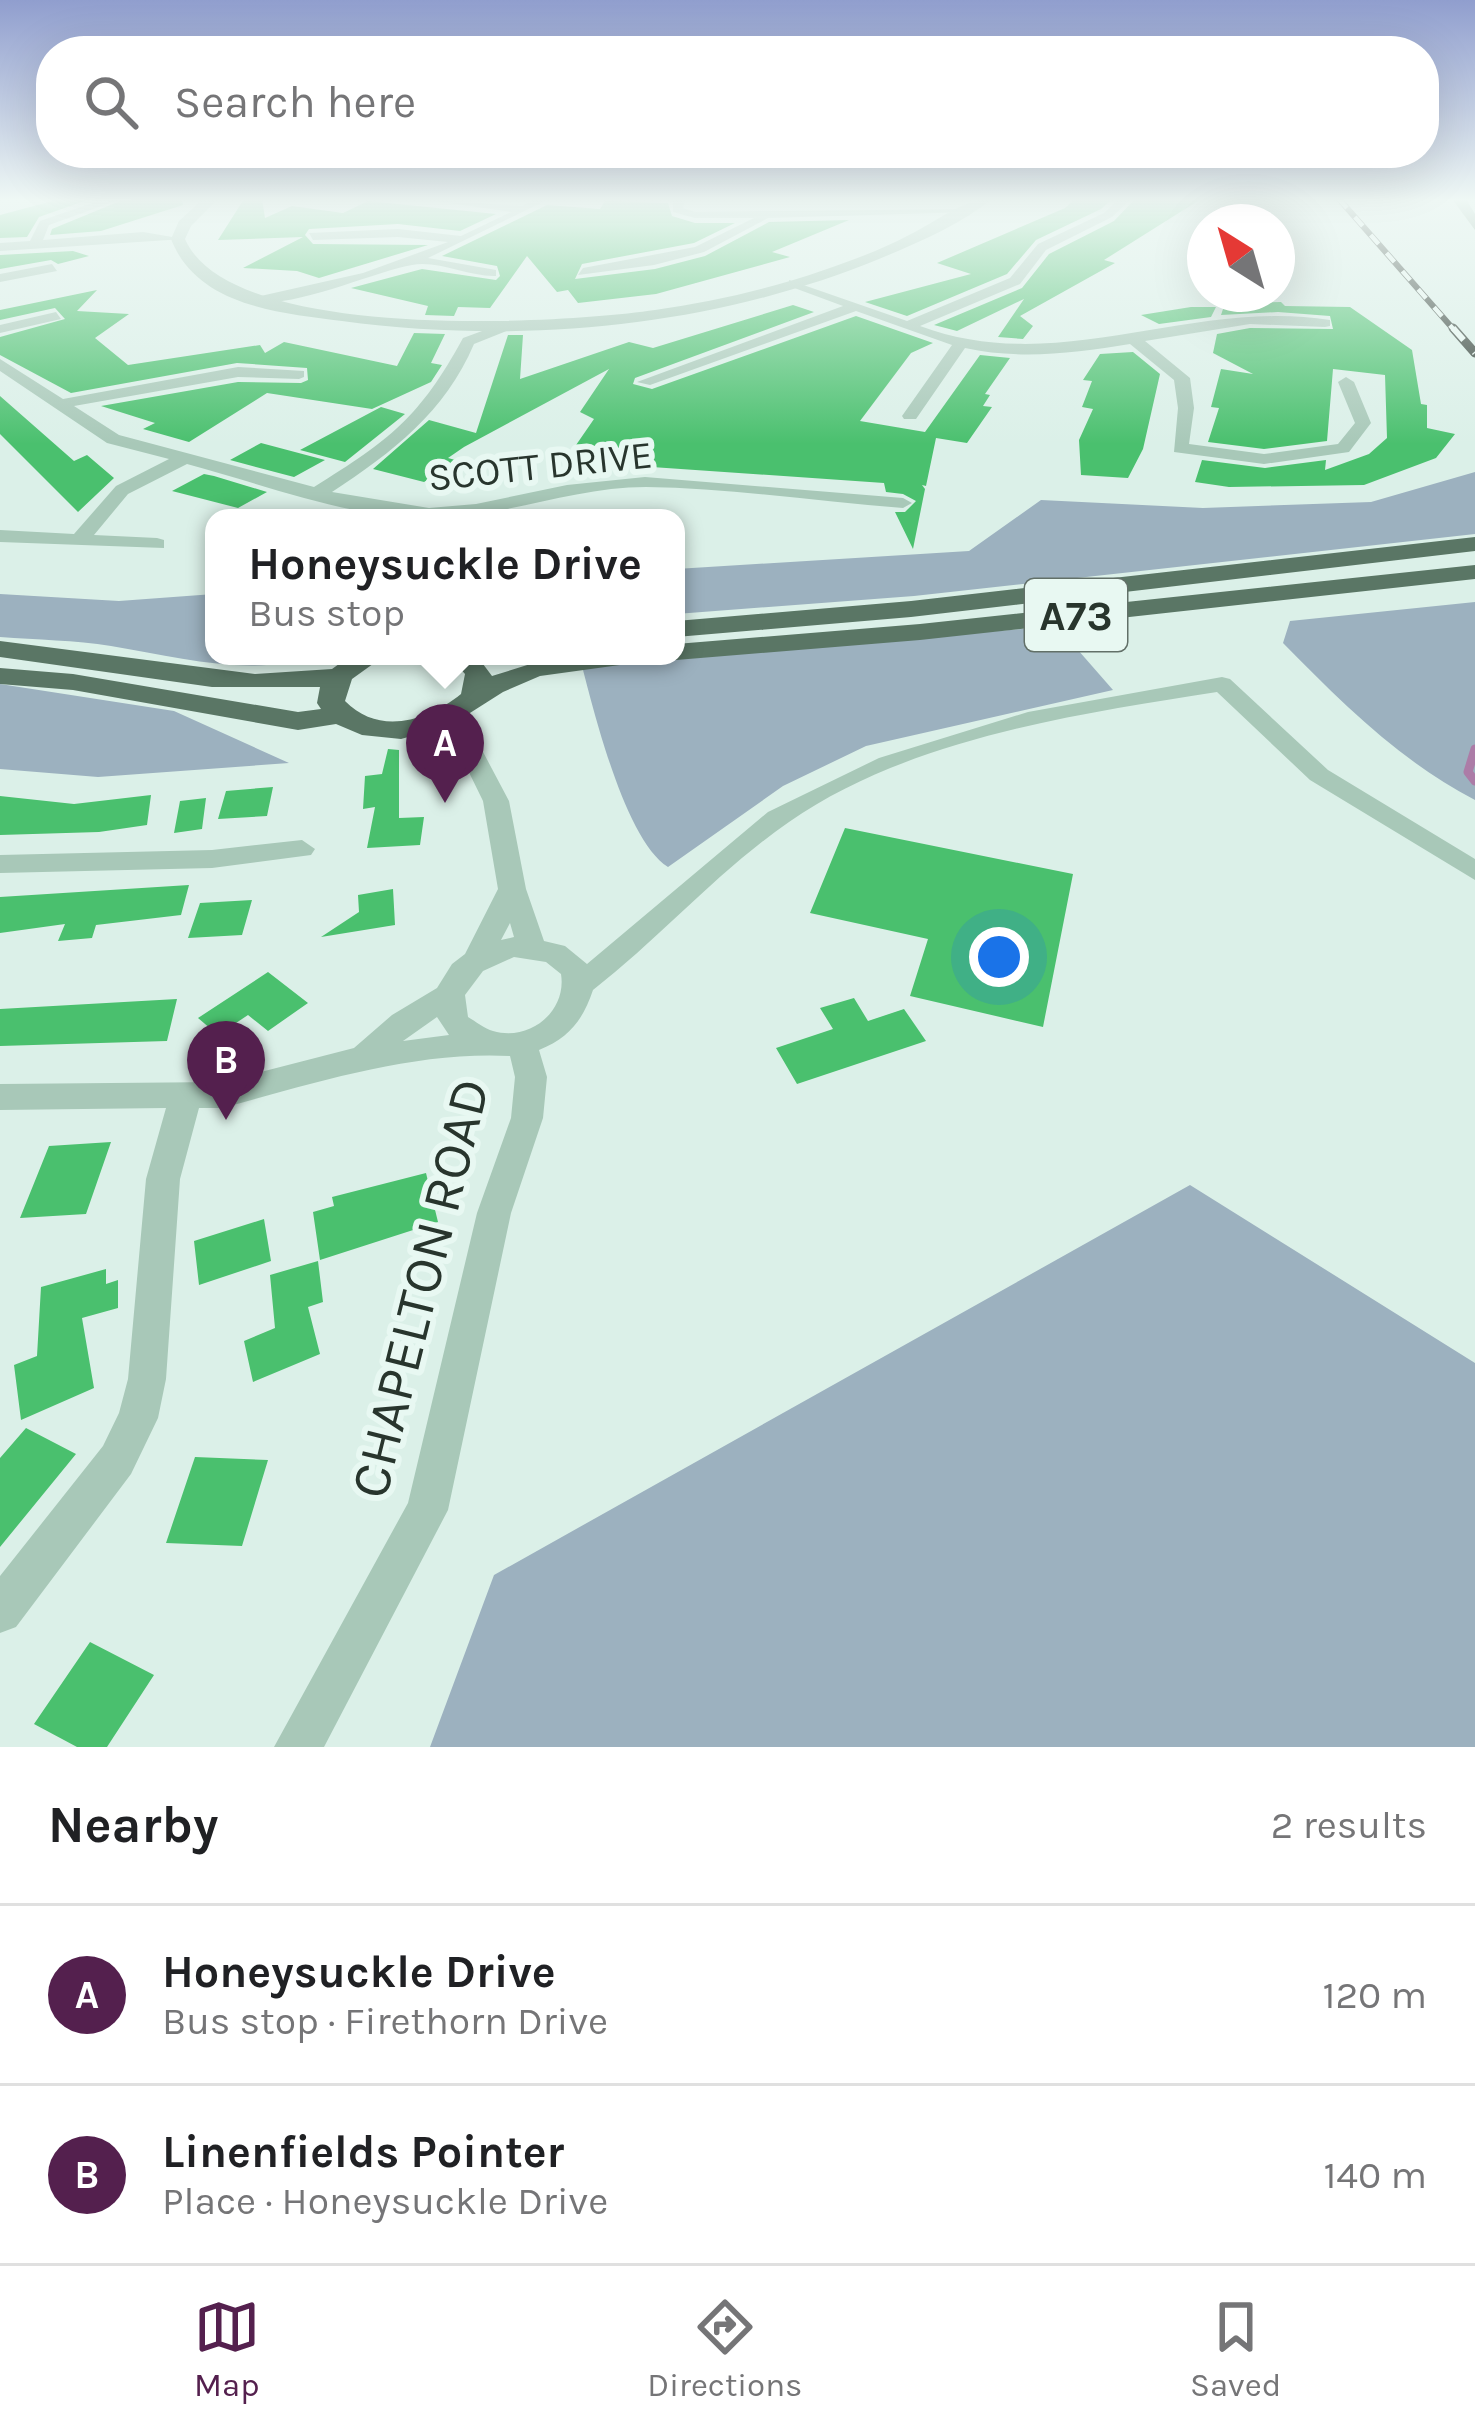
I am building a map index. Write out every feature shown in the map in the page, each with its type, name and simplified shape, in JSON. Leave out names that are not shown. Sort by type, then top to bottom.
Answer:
[{"type":"main road","name":"A73","points":[[685,627],[911,609],[1475,544]]},
{"type":"main road","name":"A73","points":[[685,651],[920,632],[1475,572]]},
{"type":"main road","points":[[0,649],[290,686],[339,676],[357,665]]},
{"type":"main road","points":[[471,665],[479,673],[474,697]]},
{"type":"main road","points":[[339,676],[331,689],[331,703],[339,715],[353,723],[394,730],[439,721],[511,674],[542,665]]},
{"type":"main road","points":[[0,676],[73,682],[298,721],[339,715]]},
{"type":"street","points":[[211,281],[254,299],[326,315],[504,327],[641,316],[802,281]]},
{"type":"street","points":[[254,299],[351,281]]},
{"type":"street","points":[[907,326],[1016,281]]},
{"type":"street","points":[[794,283],[960,344],[1025,351],[1134,340],[1250,320],[1325,323]]},
{"type":"street","points":[[326,315],[315,301],[328,288]]},
{"type":"street","points":[[645,382],[854,307]]},
{"type":"street","points":[[0,329],[56,316]]},
{"type":"street","points":[[449,326],[468,341]]},
{"type":"street","points":[[317,493],[373,458],[430,408],[455,378],[468,341],[504,327]]},
{"type":"street","points":[[1134,340],[1182,378],[1186,409],[1175,456],[1264,459],[1343,448],[1363,423],[1346,382]]},
{"type":"street","points":[[910,416],[960,344]]},
{"type":"street","name":"SCOTT DRIVE","points":[[1,366],[113,439],[181,460],[389,509]]},
{"type":"street","points":[[59,404],[238,372],[299,374]]},
{"type":"street","points":[[80,539],[122,490],[181,460]]},
{"type":"street","name":"SCOTT DRIVE","points":[[481,509],[627,482],[903,503]]},
{"type":"street","points":[[0,536],[157,544]]},
{"type":"street","points":[[581,984],[640,940],[782,814],[888,761],[1021,716],[1222,684],[1319,775],[1475,872]]},
{"type":"street","points":[[439,721],[473,755],[496,801],[512,890],[532,946]]},
{"type":"street","points":[[0,864],[212,859],[302,849]]},
{"type":"street","points":[[503,1043],[455,1024],[448,996],[453,981],[478,958],[512,890]]},
{"type":"street","points":[[0,1097],[222,1095],[364,1058],[503,1043],[560,1027],[581,999],[581,984],[565,959],[532,946],[478,958]]},
{"type":"street","points":[[364,1058],[403,1023],[448,996]]},
{"type":"street","name":"CHAPELTON ROAD","points":[[298,1747],[427,1510],[494,1213],[527,1118],[531,1077],[503,1043]]},
{"type":"street","points":[[0,1610],[117,1460],[138,1418],[146,1379],[163,1179],[187,1093]]},
{"type":"shaded area","points":[[1475,472],[1475,534],[914,596],[685,613],[685,568],[969,551],[1041,500],[1203,508],[1371,502]]},
{"type":"shaded area","points":[[0,594],[119,601],[205,595],[205,661],[97,644],[0,637]]},
{"type":"shaded area","points":[[1475,602],[1475,800],[1397,749],[1283,643],[1290,621]]},
{"type":"shaded area","points":[[1057,626],[1113,690],[866,746],[783,786],[668,867],[653,853],[626,805],[582,666],[685,665],[685,657]]},
{"type":"shaded area","points":[[0,684],[174,711],[289,763],[98,777],[0,769]]},
{"type":"shaded area","points":[[1190,1185],[1475,1363],[1475,1747],[430,1747],[494,1575]]},
{"type":"building","points":[[379,281],[510,281],[490,308],[458,307],[454,316],[425,315],[428,306],[351,288]]},
{"type":"building","points":[[547,281],[705,281],[656,294],[578,303],[568,290],[557,292]]},
{"type":"building","points":[[946,281],[991,281],[907,316],[865,302]]},
{"type":"building","points":[[1028,281],[1084,281],[1020,316],[1033,326],[1023,339],[998,337],[1024,299],[957,331],[934,325],[1022,288]]},
{"type":"building","points":[[97,290],[77,311],[129,314],[95,338],[128,365],[260,345],[265,353],[284,342],[397,366],[414,333],[445,334],[431,363],[442,365],[431,382],[372,409],[267,393],[189,442],[143,429],[155,423],[101,406],[238,382],[301,383],[308,380],[307,368],[237,363],[71,393],[0,355],[0,337],[65,319],[55,308],[0,320],[0,310]]},
{"type":"building","points":[[793,305],[814,312],[635,378],[633,384],[652,389],[856,316],[933,343],[911,353],[860,421],[925,432],[980,355],[1010,358],[985,394],[990,395],[983,406],[992,407],[967,443],[936,438],[926,486],[922,485],[913,549],[895,512],[905,512],[916,501],[886,492],[884,483],[565,461],[594,419],[580,412],[609,369],[464,447],[448,458],[459,461],[424,482],[373,469],[429,420],[476,433],[508,335],[523,335],[520,379],[629,342],[653,348]]},
{"type":"building","points":[[1295,306],[1350,307],[1412,350],[1421,404],[1427,405],[1427,428],[1455,434],[1436,458],[1364,485],[1229,487],[1195,482],[1202,460],[1265,468],[1326,460],[1325,470],[1369,454],[1387,438],[1385,375],[1333,369],[1327,441],[1264,449],[1208,442],[1219,408],[1211,407],[1221,369],[1253,374],[1213,353],[1217,334],[1250,328],[1333,329],[1330,316],[1278,312],[1295,312]]},
{"type":"building","points":[[1187,308],[1187,312],[1214,312],[1211,317],[1159,324],[1141,315]]},
{"type":"building","points":[[1133,352],[1160,374],[1143,449],[1128,478],[1081,475],[1079,440],[1093,409],[1082,407],[1092,381],[1083,380],[1100,354]]},
{"type":"building","points":[[0,396],[74,461],[87,455],[114,478],[78,512],[0,434]]},
{"type":"building","points":[[381,407],[405,414],[345,462],[300,450]]},
{"type":"building","points":[[261,443],[325,460],[294,477],[230,460]]},
{"type":"building","points":[[204,474],[267,492],[238,508],[172,491]]},
{"type":"building","points":[[388,749],[399,750],[399,818],[424,817],[420,845],[367,848],[375,807],[363,809],[365,776],[382,774]]},
{"type":"building","points":[[273,787],[267,816],[218,819],[226,791]]},
{"type":"building","points":[[151,795],[147,825],[99,832],[0,835],[0,796],[74,804]]},
{"type":"building","points":[[206,798],[202,829],[174,833],[180,801]]},
{"type":"building","points":[[845,828],[1073,874],[1043,1027],[910,996],[928,939],[810,913]]},
{"type":"building","points":[[189,885],[181,915],[96,925],[92,938],[58,941],[65,924],[0,933],[0,897]]},
{"type":"building","points":[[393,889],[395,925],[321,937],[359,912],[358,895]]},
{"type":"building","points":[[252,900],[242,935],[188,938],[200,903]]},
{"type":"building","points":[[268,972],[308,1003],[268,1031],[248,1015],[218,1035],[198,1018]]},
{"type":"building","points":[[854,998],[868,1021],[904,1009],[926,1041],[797,1084],[776,1048],[833,1029],[820,1008]]},
{"type":"building","points":[[177,999],[167,1041],[0,1046],[0,1009]]},
{"type":"building","points":[[111,1142],[86,1214],[20,1218],[49,1146]]},
{"type":"building","points":[[426,1173],[438,1222],[320,1260],[313,1212],[334,1206],[332,1197]]},
{"type":"building","points":[[264,1219],[271,1261],[199,1285],[194,1241]]},
{"type":"building","points":[[318,1261],[323,1302],[308,1307],[320,1354],[253,1382],[244,1341],[275,1328],[270,1275]]},
{"type":"building","points":[[106,1269],[106,1284],[118,1280],[118,1308],[82,1318],[94,1388],[21,1420],[14,1365],[37,1356],[41,1287]]},
{"type":"building","points":[[26,1428],[76,1454],[0,1547],[0,1458]]},
{"type":"building","points":[[195,1457],[268,1460],[242,1546],[166,1543]]},
{"type":"building","points":[[90,1642],[154,1675],[107,1747],[77,1747],[34,1724]]},
{"type":"waterway","points":[[1475,749],[1468,772],[1475,781]]},
{"type":"railway","points":[[1411,281],[1455,331]]},
{"type":"railway","points":[[1453,328],[1475,353]]},
{"type":"place","name":"Honeysuckle Drive","points":[[445,803]]},
{"type":"place","name":"Linenfields Pointer","points":[[226,1120]]}]
